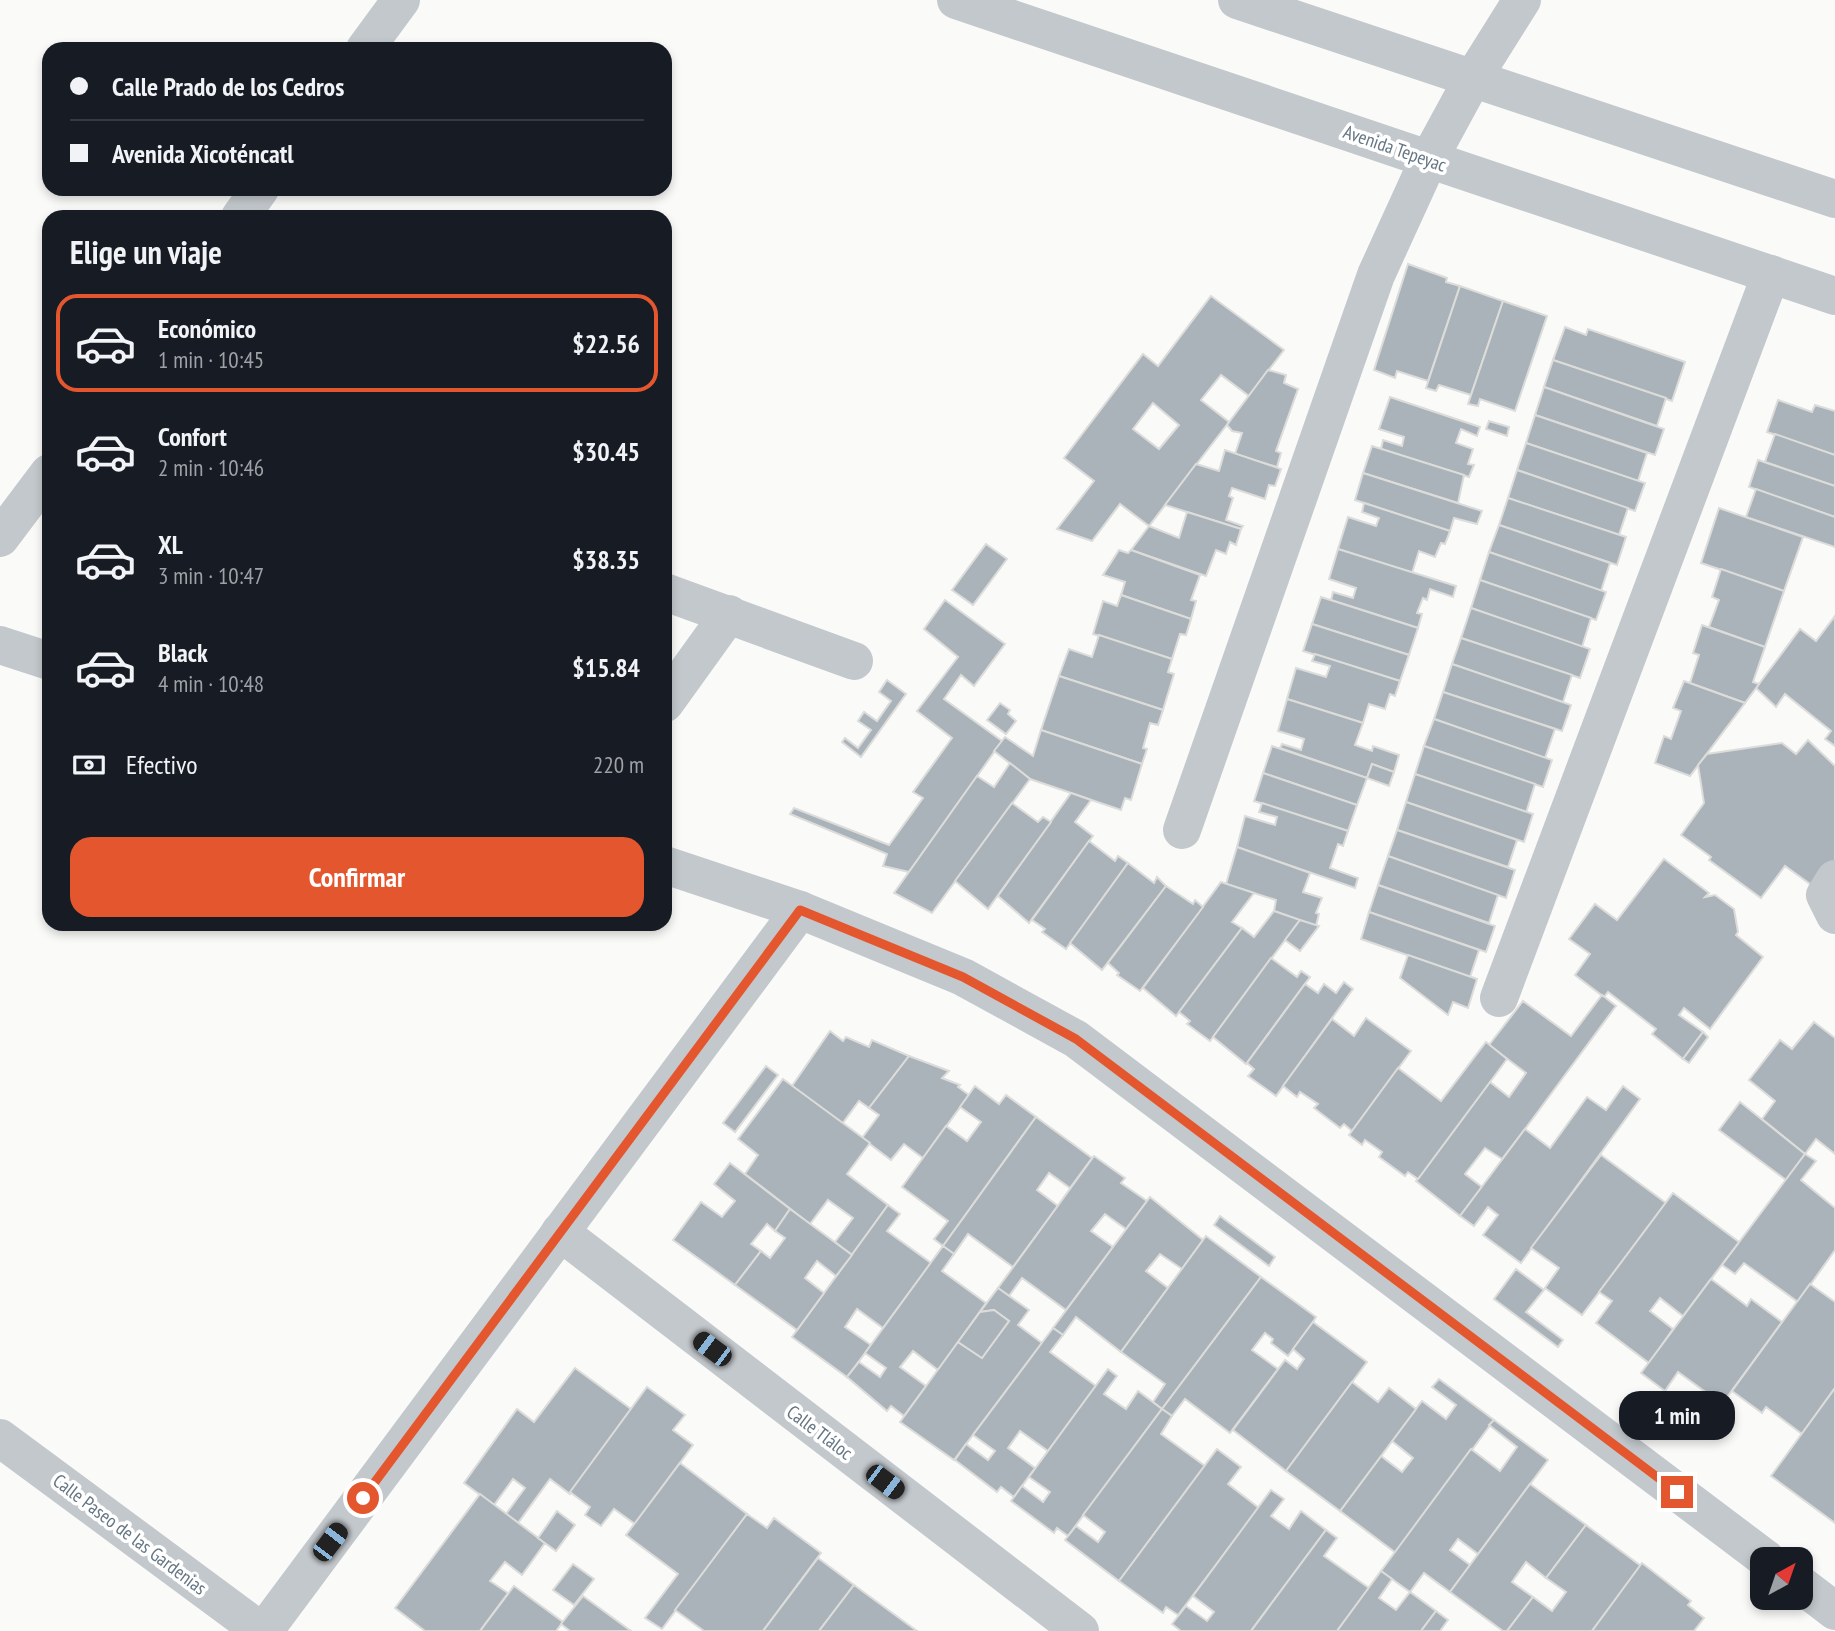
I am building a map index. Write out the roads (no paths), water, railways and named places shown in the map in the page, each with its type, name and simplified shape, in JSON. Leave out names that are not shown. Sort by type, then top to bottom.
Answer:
[{"type":"street","points":[[370,42],[401,0]]},
{"type":"street","name":"Avenida Tepeyac","points":[[956,0],[1835,296]]},
{"type":"street","points":[[1237,0],[1835,199]]},
{"type":"street","points":[[1182,830],[1376,275],[1429,159],[1473,78],[1522,0]]},
{"type":"street","points":[[1499,998],[1771,274]]},
{"type":"street","points":[[0,538],[42,481]]},
{"type":"street","points":[[672,594],[854,661]]},
{"type":"street","points":[[672,693],[729,614]]},
{"type":"street","points":[[0,645],[42,659]]},
{"type":"street","points":[[672,867],[800,910],[963,977],[1076,1039],[1750,1547]]},
{"type":"street","points":[[1835,879],[1825,895],[1835,915]]},
{"type":"street","points":[[263,1631],[800,910]]},
{"type":"street","name":"Calle Tláloc","points":[[560,1233],[1080,1631]]},
{"type":"street","name":"Calle Paseo de las Gardenias","points":[[0,1438],[263,1631]]},
{"type":"street","points":[[1813,1594],[1835,1611]]}]
